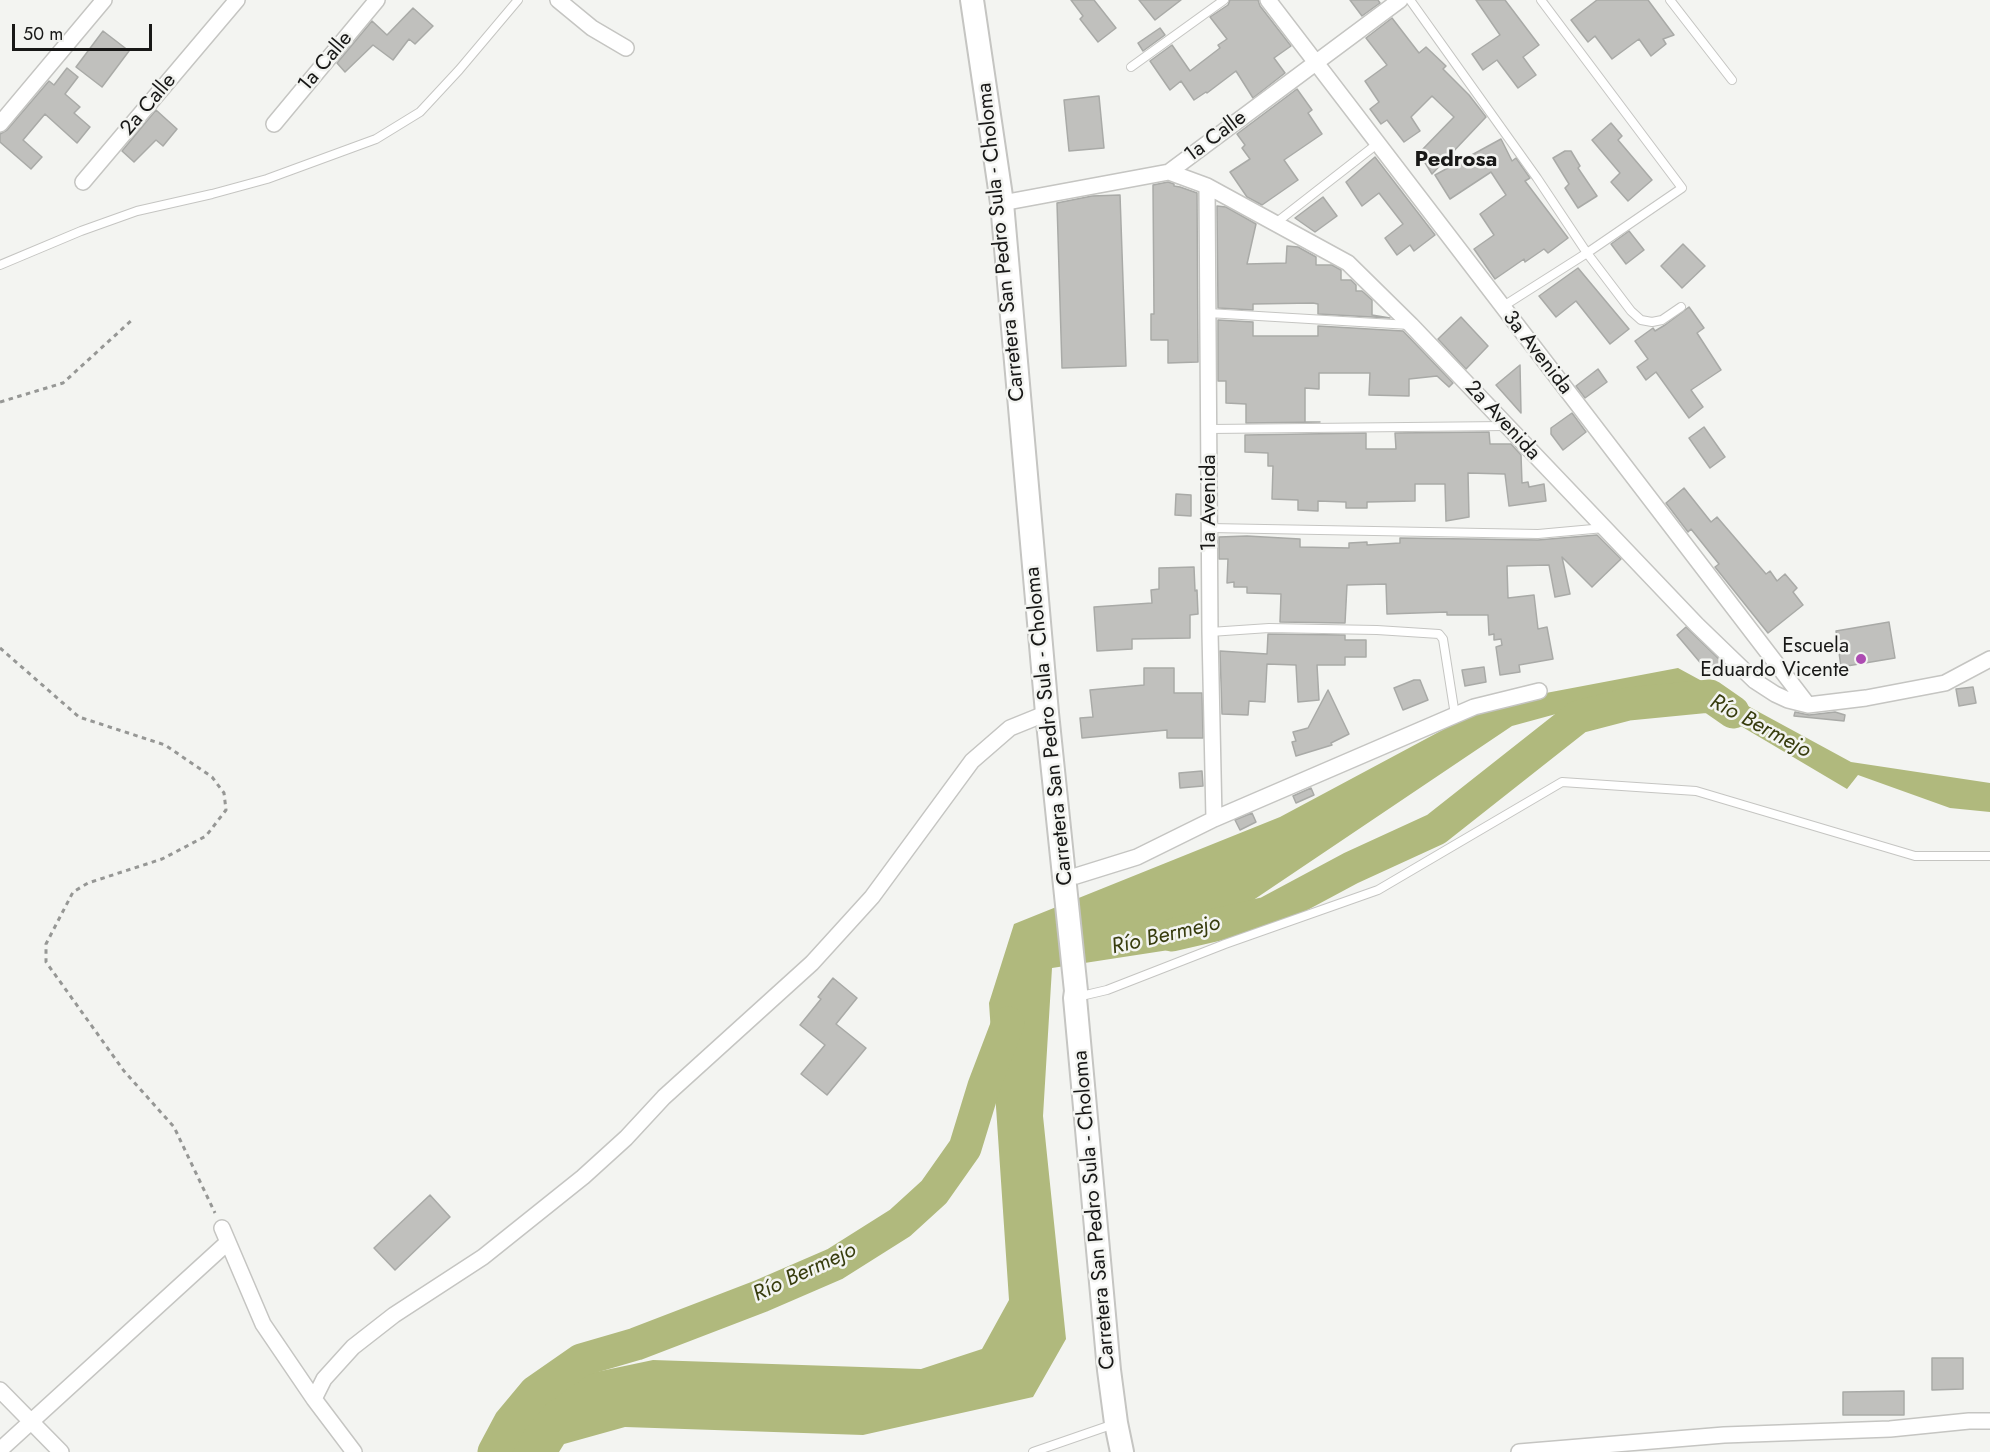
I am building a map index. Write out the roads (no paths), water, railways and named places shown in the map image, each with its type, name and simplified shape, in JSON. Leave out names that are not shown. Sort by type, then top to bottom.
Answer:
[{"type":"main road","name":"Carretera San Pedro Sula - Choloma","points":[[972,0],[1002,203],[1109,1370],[1122,1452]]},
{"type":"street","points":[[0,124],[104,0]]},
{"type":"street","name":"2a Calle","points":[[83,182],[237,0]]},
{"type":"street","name":"1a Calle","points":[[274,124],[378,0]]},
{"type":"street","points":[[558,0],[592,28],[626,48]]},
{"type":"street","name":"3a Avenida","points":[[1268,0],[1808,705]]},
{"type":"street","name":"1a Calle","points":[[1002,203],[1169,172],[1400,0]]},
{"type":"street","name":"2a Avenida","points":[[1169,172],[1207,186],[1277,222],[1348,263],[1411,325],[1697,625],[1755,681],[1788,700],[1808,705]]},
{"type":"street","name":"1a Avenida","points":[[1207,186],[1210,632],[1214,819]]},
{"type":"street","points":[[1808,705],[1866,698],[1945,683],[1990,659]]},
{"type":"street","points":[[1066,883],[1076,876],[1137,857],[1214,819],[1474,707],[1539,691]]},
{"type":"street","points":[[314,1399],[324,1379],[353,1347],[394,1315],[483,1257],[583,1177],[626,1138],[672,1089],[813,963],[872,897],[972,761],[1010,728],[1047,713]]},
{"type":"street","points":[[0,1450],[32,1422],[225,1235],[263,1324],[314,1399],[354,1452]]},
{"type":"street","points":[[0,1389],[61,1452]]},
{"type":"street","points":[[1520,1452],[1724,1435],[1890,1429],[1990,1421]]},
{"type":"lane","points":[[0,265],[81,231],[137,211],[267,179],[376,139],[420,112],[518,0]]},
{"type":"lane","points":[[1131,67],[1224,0]]},
{"type":"lane","points":[[1410,0],[1537,178],[1587,253],[1631,311],[1641,320],[1652,322],[1662,320],[1681,307]]},
{"type":"lane","points":[[1502,307],[1587,253],[1682,188],[1541,0]]},
{"type":"lane","points":[[1670,0],[1732,80]]},
{"type":"lane","points":[[1277,222],[1377,144]]},
{"type":"lane","points":[[1208,313],[1411,325]]},
{"type":"lane","points":[[1210,429],[1508,426]]},
{"type":"lane","points":[[1210,528],[1538,534],[1604,528]]},
{"type":"lane","points":[[1210,632],[1269,628],[1377,630],[1439,634],[1443,639],[1455,715]]},
{"type":"lane","points":[[1076,994],[1107,990],[1225,944],[1378,890],[1562,782],[1696,791],[1915,856],[1990,856]]},
{"type":"lane","points":[[1033,1452],[1116,1423]]},
{"type":"water","points":[[1678,668],[1851,762],[1990,783],[1990,812],[1950,808],[1858,775],[1847,789],[1685,693],[1644,690],[1512,726],[1182,948],[1052,968],[1043,1116],[1066,1339],[1033,1397],[863,1435],[625,1427],[564,1444],[559,1452],[483,1452],[491,1434],[563,1379],[653,1360],[921,1369],[982,1349],[1009,1300],[989,1003],[1014,924],[1280,817],[1493,703]]},
{"type":"waterway","name":"Río Bermejo","points":[[1172,935],[1267,913],[1351,868],[1436,829],[1578,717],[1628,704],[1710,696],[1733,712]]},
{"type":"waterway","name":"Río Bermejo","points":[[494,1452],[510,1422],[535,1392],[581,1360],[636,1344],[761,1296],[835,1264],[900,1223],[934,1192],[965,1148],[984,1086],[1008,1023]]},
{"type":"place","name":"Escuela Eduardo Vicente","points":[[1861,659]]},
{"type":"district","name":"Pedrosa","points":[[1456,161]]}]
